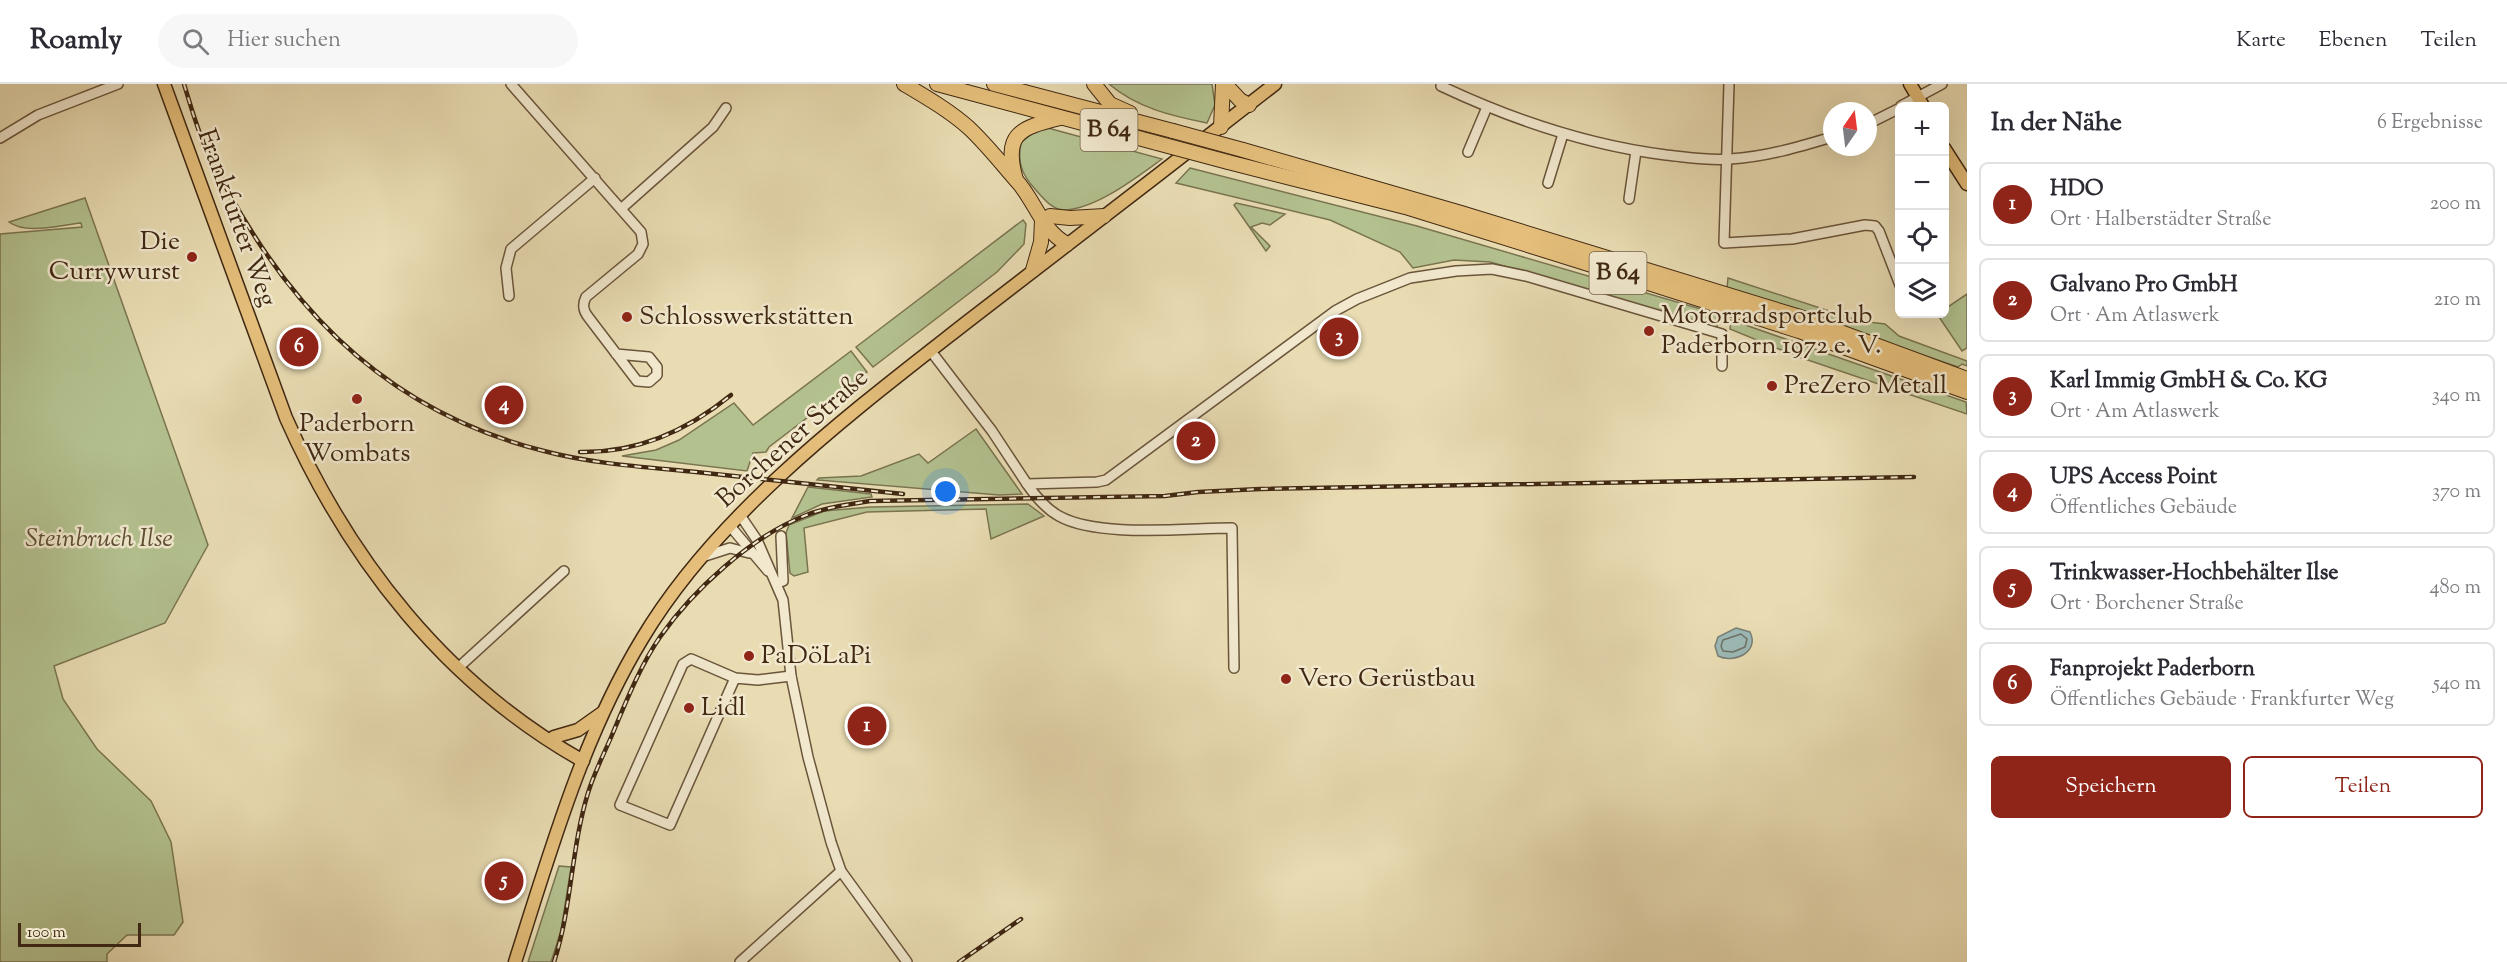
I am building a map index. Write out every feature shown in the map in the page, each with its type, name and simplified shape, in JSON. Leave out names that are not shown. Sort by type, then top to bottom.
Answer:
[{"type":"highway","points":[[904,84],[969,129],[1016,180],[1046,218],[1064,234],[1067,244]]},
{"type":"highway","name":"B 64","points":[[937,84],[1409,208],[1800,331],[1967,392]]},
{"type":"highway","name":"B 64","points":[[994,84],[1243,150],[1461,213],[1800,317],[1967,379]]},
{"type":"highway","points":[[1094,84],[1110,104],[1173,131]]},
{"type":"highway","points":[[1224,84],[1240,100],[1249,105]]},
{"type":"highway","points":[[1221,127],[1224,84]]},
{"type":"highway","points":[[1238,84],[1249,105]]},
{"type":"highway","points":[[1016,180],[1011,154],[1017,135],[1024,128],[1061,117]]},
{"type":"highway","points":[[1046,218],[1104,216]]},
{"type":"highway","points":[[1033,270],[1046,218]]},
{"type":"main road","name":"Frankfurter Weg","points":[[164,84],[256,339],[309,470],[348,538],[392,597],[458,668],[502,709],[536,732],[585,757]]},
{"type":"main road","name":"Borchener Straße","points":[[515,962],[585,757],[603,712],[643,637],[702,557],[740,515],[801,458],[930,350],[1275,84]]},
{"type":"main road","points":[[1910,84],[1921,102]]},
{"type":"main road","points":[[1949,155],[1967,184]]},
{"type":"main road","points":[[554,737],[578,730],[603,712]]},
{"type":"main road","name":"Frankfurter Weg","points":[[536,732],[554,737],[585,757]]},
{"type":"street","points":[[0,138],[38,115],[118,84]]},
{"type":"street","points":[[511,84],[642,232],[643,244],[638,254],[586,297],[583,304],[584,312],[616,354]]},
{"type":"street","points":[[1729,84],[1724,243],[1792,239],[1865,225],[1875,226],[1895,274]]},
{"type":"street","points":[[1921,102],[1942,84]]},
{"type":"street","points":[[1441,85],[1487,107],[1563,134],[1636,151],[1727,160],[1775,153],[1823,140]]},
{"type":"street","points":[[1468,152],[1487,107]]},
{"type":"street","points":[[622,208],[713,127],[726,108]]},
{"type":"street","points":[[1877,118],[1895,110]]},
{"type":"street","points":[[1548,183],[1563,134]]},
{"type":"street","points":[[1629,199],[1636,151]]},
{"type":"street","points":[[509,296],[506,268],[511,249],[595,178]]},
{"type":"street","points":[[1027,484],[1106,480],[1322,320],[1357,299],[1410,278],[1456,271],[1492,269],[1526,276],[1722,334],[1722,366]]},
{"type":"street","points":[[930,350],[992,431],[1027,484],[1050,510],[1080,526],[1104,530],[1232,528],[1234,668]]},
{"type":"street","points":[[740,515],[757,540],[776,580],[785,614],[791,676],[815,783],[841,871],[907,962]]},
{"type":"street","points":[[730,526],[776,580],[783,581],[781,536]]},
{"type":"street","points":[[702,557],[730,548],[752,554]]},
{"type":"street","points":[[458,668],[564,571]]},
{"type":"street","points":[[735,678],[670,825],[620,805],[682,664],[691,659],[735,678],[758,680],[791,676]]},
{"type":"street","points":[[740,962],[841,871]]},
{"type":"green space","points":[[1109,84],[1212,84],[1215,105],[1207,123],[1168,114],[1143,105]]},
{"type":"green space","points":[[1048,128],[1162,159],[1128,183],[1089,204],[1064,210],[1055,208],[1031,184],[1020,162],[1021,143],[1037,129]]},
{"type":"green space","points":[[1190,168],[1417,226],[1718,314],[1717,327],[1490,262],[1454,260],[1413,268],[1400,252],[1330,220],[1176,183]]},
{"type":"green space","name":"Steinbruch Ilse","points":[[85,198],[208,545],[165,623],[54,666],[63,699],[97,749],[151,801],[171,842],[183,922],[174,935],[127,935],[107,954],[107,962],[0,962],[0,234],[82,227],[81,223],[34,229],[16,226],[9,222]]},
{"type":"green space","points":[[1236,203],[1285,214],[1270,225],[1262,223],[1251,227],[1270,246],[1266,251],[1234,205]]},
{"type":"green space","points":[[1023,220],[1026,224],[1024,244],[997,272],[873,367],[856,347]]},
{"type":"green space","points":[[1728,278],[1860,321],[1885,324],[1899,336],[1967,361],[1967,366],[1962,364],[1958,367],[1727,288]]},
{"type":"green space","points":[[1967,294],[1967,348],[1962,351],[1940,318],[1949,318],[1949,306]]},
{"type":"green space","points":[[1731,320],[1966,402],[1967,414],[1796,356],[1730,329]]},
{"type":"green space","points":[[851,351],[867,372],[769,447],[766,452],[753,453],[747,471],[622,456],[656,450],[679,440],[734,403],[753,425]]},
{"type":"green space","points":[[976,429],[1022,494],[999,495],[817,480],[819,478],[861,476],[919,454],[928,463]]},
{"type":"green space","points":[[808,487],[871,494],[872,497],[822,504],[792,518]]},
{"type":"green space","points":[[1028,504],[1044,516],[991,539],[986,509],[867,512],[804,528],[808,572],[794,576],[790,573],[786,533],[789,525],[824,511],[870,507]]},
{"type":"green space","points":[[559,866],[571,867],[561,931],[551,962],[528,962]]},
{"type":"water","points":[[1736,628],[1750,632],[1752,639],[1748,650],[1738,657],[1718,656],[1715,646],[1718,637]]},
{"type":"railway","points":[[184,84],[204,144],[232,199],[263,250],[298,296],[338,338],[381,375],[430,407],[484,432],[544,451],[581,459],[903,494]]},
{"type":"railway","points":[[580,452],[621,449],[660,437],[697,419],[731,395]]},
{"type":"railway","points":[[554,962],[565,920],[578,835],[588,793],[646,660],[673,619],[724,567],[764,537],[812,513],[870,501],[1165,496],[1260,489],[1914,477]]},
{"type":"railway","points":[[959,962],[1021,919]]},
{"type":"place","name":"Die Currywurst","points":[[192,257]]},
{"type":"place","name":"Schlosswerkstätten","points":[[627,317]]},
{"type":"place","name":"Motorradsportclub Paderborn 1972 e. V.","points":[[1649,331]]},
{"type":"place","name":"Karl Immig GmbH & Co. KG","points":[[1339,337]]},
{"type":"place","name":"Fanprojekt Paderborn","points":[[299,347]]},
{"type":"place","name":"PreZero Metall","points":[[1772,386]]},
{"type":"place","name":"Paderborn Wombats","points":[[357,399]]},
{"type":"place","name":"UPS Access Point","points":[[504,405]]},
{"type":"place","name":"Galvano Pro GmbH","points":[[1196,441]]},
{"type":"place","name":"PaDöLaPi","points":[[749,656]]},
{"type":"place","name":"Vero Gerüstbau","points":[[1286,679]]},
{"type":"place","name":"Lidl","points":[[689,708]]},
{"type":"place","name":"HDO","points":[[867,726]]},
{"type":"place","name":"Trinkwasser-Hochbehälter Ilse","points":[[504,881]]}]
